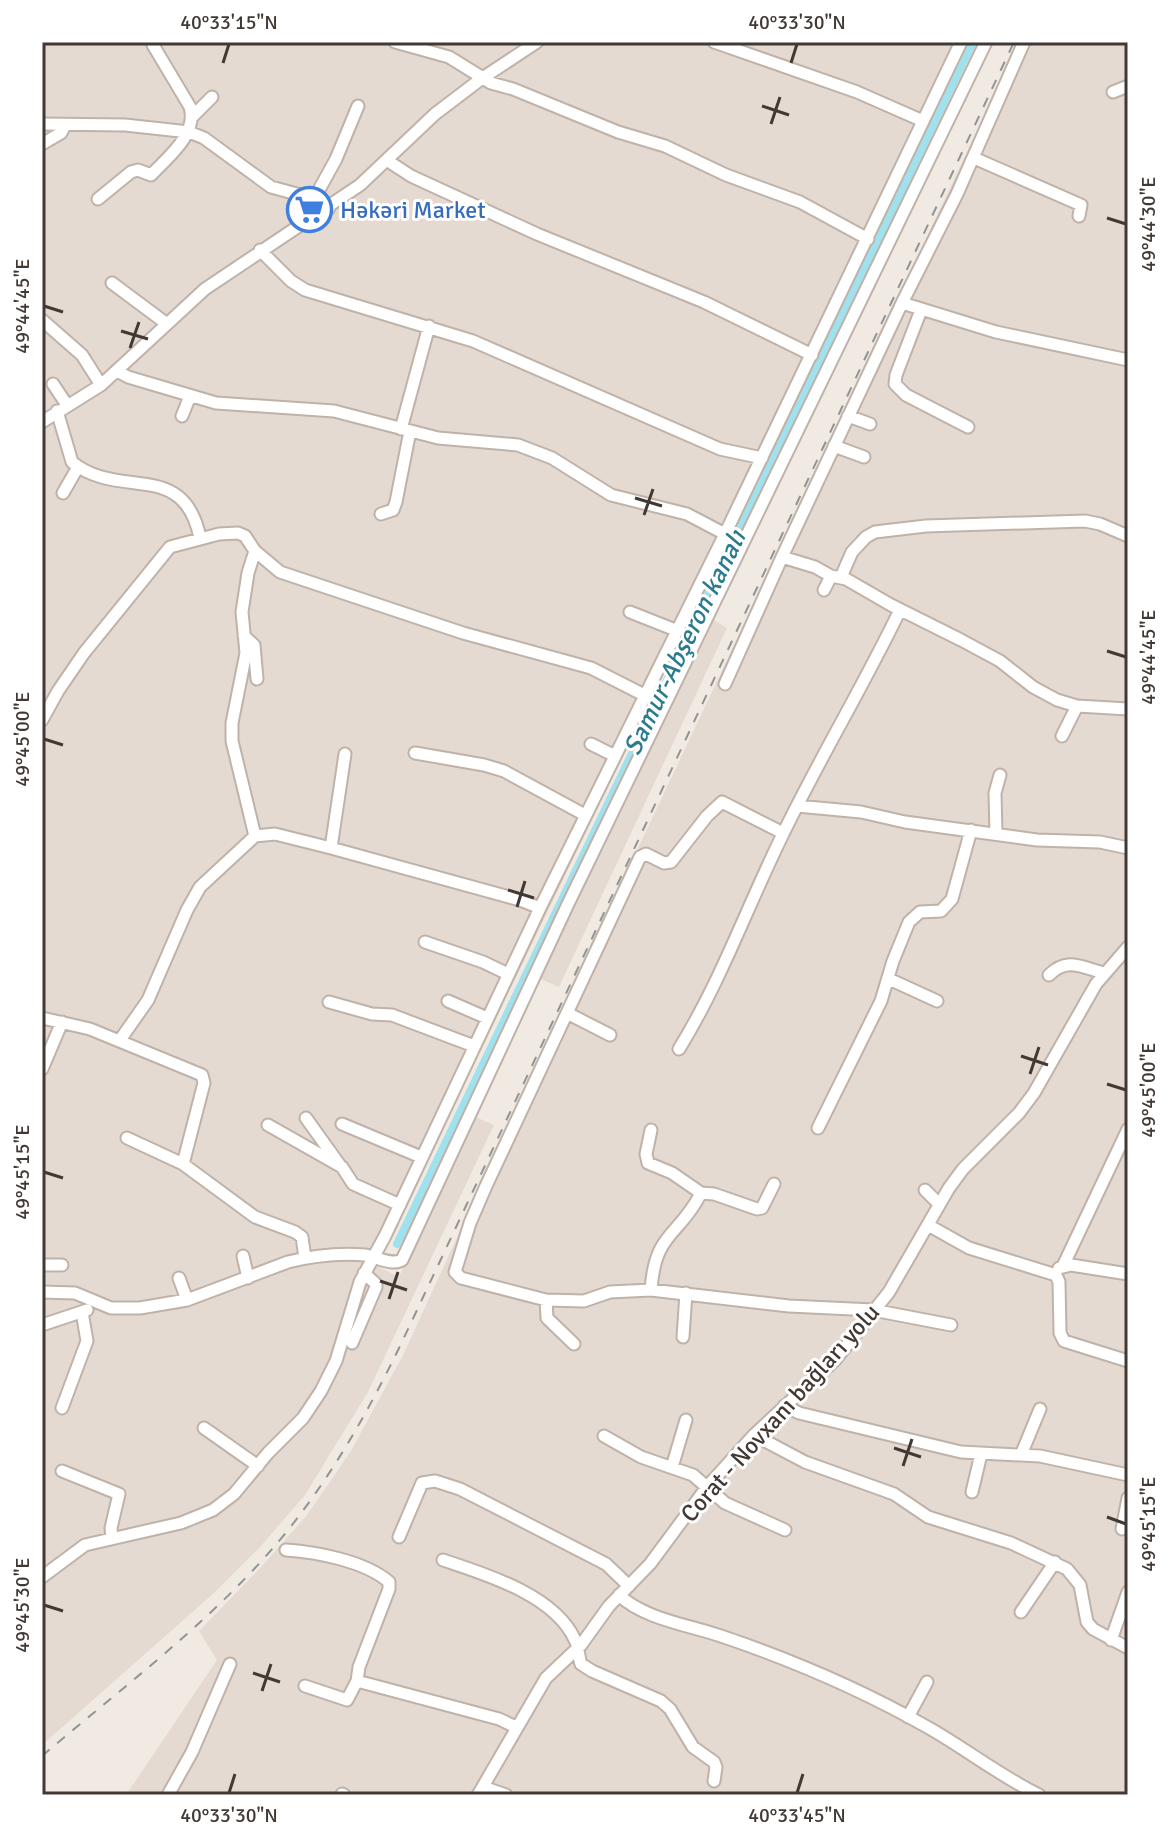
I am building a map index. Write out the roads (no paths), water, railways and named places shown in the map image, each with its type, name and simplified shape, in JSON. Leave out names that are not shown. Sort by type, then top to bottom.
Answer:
[{"type":"street","points":[[395,42],[449,57],[481,79],[618,132],[665,146],[726,175],[800,202],[868,239]]},
{"type":"street","points":[[42,422],[101,385],[205,289],[260,250],[329,208],[388,161],[435,114],[537,42]]},
{"type":"street","points":[[714,42],[857,92],[923,121]]},
{"type":"street","points":[[42,1577],[78,1550],[112,1538],[181,1523],[213,1510],[234,1494],[303,1418],[321,1391],[336,1361],[364,1273],[400,1205],[508,974],[678,631],[961,42]]},
{"type":"street","points":[[42,1292],[75,1293],[111,1308],[130,1308],[187,1300],[305,1258],[352,1254],[395,1263],[402,1260],[568,904],[986,42]]},
{"type":"street","points":[[725,684],[848,416],[974,158],[1024,42]]},
{"type":"street","points":[[153,45],[186,98],[193,116]]},
{"type":"street","points":[[1113,92],[1128,86]]},
{"type":"street","points":[[98,199],[131,172],[138,170],[151,175],[189,132],[193,116],[212,97]]},
{"type":"street","points":[[314,199],[336,159],[358,106]]},
{"type":"street","points":[[42,124],[125,125],[189,132],[204,138],[271,187],[314,199],[329,208]]},
{"type":"street","points":[[42,144],[61,133],[65,125]]},
{"type":"street","points":[[974,158],[1081,205],[1079,216]]},
{"type":"street","points":[[388,161],[411,176],[537,234],[704,302],[812,355]]},
{"type":"street","points":[[260,250],[291,281],[305,290],[473,341],[720,449],[762,458]]},
{"type":"street","points":[[112,283],[167,324]]},
{"type":"street","points":[[902,303],[996,332],[1128,360]]},
{"type":"street","points":[[921,310],[895,384],[906,395],[968,427]]},
{"type":"street","points":[[42,320],[82,355],[101,385]]},
{"type":"street","points":[[381,514],[393,510],[396,502],[406,430],[429,326]]},
{"type":"street","points":[[117,371],[190,396],[228,404],[334,411],[451,440],[518,445],[562,464],[611,495],[687,514],[725,534]]},
{"type":"street","points":[[53,384],[62,408],[68,454],[78,467],[119,482],[170,489],[189,509],[200,538]]},
{"type":"street","points":[[182,416],[190,396]]},
{"type":"street","points":[[848,416],[870,424]]},
{"type":"street","points":[[834,446],[864,457]]},
{"type":"street","points":[[63,493],[78,467]]},
{"type":"street","points":[[824,590],[858,544],[875,532],[897,527],[1085,521],[1128,536]]},
{"type":"street","points":[[42,720],[84,653],[165,553],[178,544],[238,533],[245,536],[255,551],[280,572],[463,633],[591,668],[646,696]]},
{"type":"street","points":[[255,551],[242,612],[246,653],[232,723],[232,741],[255,836]]},
{"type":"street","points":[[782,557],[836,577],[1000,661],[1043,693],[1077,706],[1128,709]]},
{"type":"street","points":[[679,1049],[718,980],[783,833],[865,683],[900,610]]},
{"type":"street","points":[[630,612],[678,631]]},
{"type":"street","points":[[244,636],[254,645],[257,679]]},
{"type":"street","points":[[1062,736],[1077,706]]},
{"type":"street","points":[[591,744],[615,756]]},
{"type":"street","points":[[415,753],[504,771],[585,815]]},
{"type":"street","points":[[331,848],[345,754]]},
{"type":"street","points":[[996,834],[995,793],[1000,775]]},
{"type":"street","points":[[783,833],[722,802],[671,862],[664,863],[642,855],[470,1223],[455,1272],[461,1278],[546,1300],[584,1301],[610,1292],[651,1290],[789,1306],[873,1310],[951,1325]]},
{"type":"street","points":[[797,806],[861,812],[905,822],[1050,841],[1100,842],[1128,848]]},
{"type":"street","points":[[818,1128],[881,1001],[909,922],[920,912],[941,911],[952,899],[971,830]]},
{"type":"street","points":[[120,1040],[148,1000],[200,887],[255,836],[275,834],[331,848],[540,908]]},
{"type":"street","points":[[425,942],[508,974]]},
{"type":"street","name":"Corat - Novxanı bağları yolu","points":[[480,1791],[546,1678],[578,1648],[619,1595],[660,1551],[707,1487],[754,1435],[835,1360],[894,1284],[939,1204],[963,1169],[1019,1113],[1034,1093],[1104,973],[1128,947]]},
{"type":"street","points":[[1049,975],[1059,965],[1067,964],[1104,973]]},
{"type":"street","points":[[889,979],[937,1001]]},
{"type":"street","points":[[448,1001],[487,1018]]},
{"type":"street","points":[[329,1002],[372,1014],[392,1015],[474,1046]]},
{"type":"street","points":[[567,1013],[610,1035]]},
{"type":"street","points":[[42,1018],[120,1040],[197,1072],[204,1079],[183,1164]]},
{"type":"street","points":[[42,1069],[62,1022]]},
{"type":"street","points":[[306,1118],[353,1184],[400,1205]]},
{"type":"street","points":[[342,1124],[421,1157]]},
{"type":"street","points":[[268,1125],[342,1167]]},
{"type":"street","points":[[1053,1273],[1063,1266],[1128,1129]]},
{"type":"street","points":[[651,1130],[646,1154],[648,1163],[672,1173],[701,1193],[714,1194],[757,1209],[762,1208],[774,1184]]},
{"type":"street","points":[[127,1138],[183,1164],[244,1211],[302,1237],[305,1258]]},
{"type":"street","points":[[925,1190],[939,1204]]},
{"type":"street","points":[[651,1290],[652,1268],[658,1251],[696,1204],[701,1193]]},
{"type":"street","points":[[928,1225],[969,1248],[1053,1273],[1059,1282],[1060,1333],[1064,1341],[1128,1361]]},
{"type":"street","points":[[243,1256],[248,1278]]},
{"type":"street","points":[[42,1265],[62,1265]]},
{"type":"street","points":[[1063,1266],[1128,1274]]},
{"type":"street","points":[[352,1343],[376,1287],[364,1273]]},
{"type":"street","points":[[179,1278],[187,1300]]},
{"type":"street","points":[[683,1337],[686,1293]]},
{"type":"street","points":[[546,1300],[547,1318],[574,1344]]},
{"type":"street","points":[[42,1325],[82,1312],[98,1303]]},
{"type":"street","points":[[62,1408],[87,1341],[82,1312]]},
{"type":"street","points":[[784,1406],[799,1413],[961,1452],[1021,1455],[1128,1475]]},
{"type":"street","points":[[1021,1455],[1040,1409]]},
{"type":"street","points":[[672,1467],[686,1420]]},
{"type":"street","points":[[204,1428],[258,1466]]},
{"type":"street","points":[[754,1435],[805,1462],[894,1494],[928,1517],[1011,1543],[1055,1562],[1077,1580],[1087,1622],[1093,1629],[1128,1648]]},
{"type":"street","points":[[604,1436],[631,1452],[693,1475],[725,1503],[785,1530]]},
{"type":"street","points":[[972,1492],[981,1454]]},
{"type":"street","points":[[62,1471],[119,1494],[112,1521],[112,1538]]},
{"type":"street","points":[[399,1537],[422,1483],[435,1481],[460,1489],[606,1564],[629,1586]]},
{"type":"street","points":[[1122,1529],[1128,1498]]},
{"type":"street","points":[[286,1550],[311,1552],[344,1561],[389,1582],[359,1667],[357,1681],[347,1700],[305,1686]]},
{"type":"street","points":[[443,1560],[498,1578],[526,1593],[557,1618],[573,1636],[581,1664],[650,1695],[670,1709],[693,1747],[714,1762],[714,1781]]},
{"type":"street","points":[[1021,1612],[1055,1562]]},
{"type":"street","points":[[1111,1640],[1128,1592]]},
{"type":"street","points":[[619,1595],[641,1609],[777,1656],[908,1717],[1014,1783],[1039,1795]]},
{"type":"street","points":[[168,1795],[192,1752],[230,1664]]},
{"type":"street","points":[[357,1681],[499,1719],[516,1727]]},
{"type":"street","points":[[908,1717],[927,1682]]},
{"type":"street","points":[[480,1791],[506,1795]]},
{"type":"waterway","name":"Samur-Abşeron kanalı","points":[[397,1244],[973,42]]},
{"type":"railway","points":[[42,1756],[168,1651],[257,1566],[318,1490],[362,1419],[401,1344],[1014,42]]},
{"type":"place","name":"Həkəri Market","points":[[309,210]]}]
